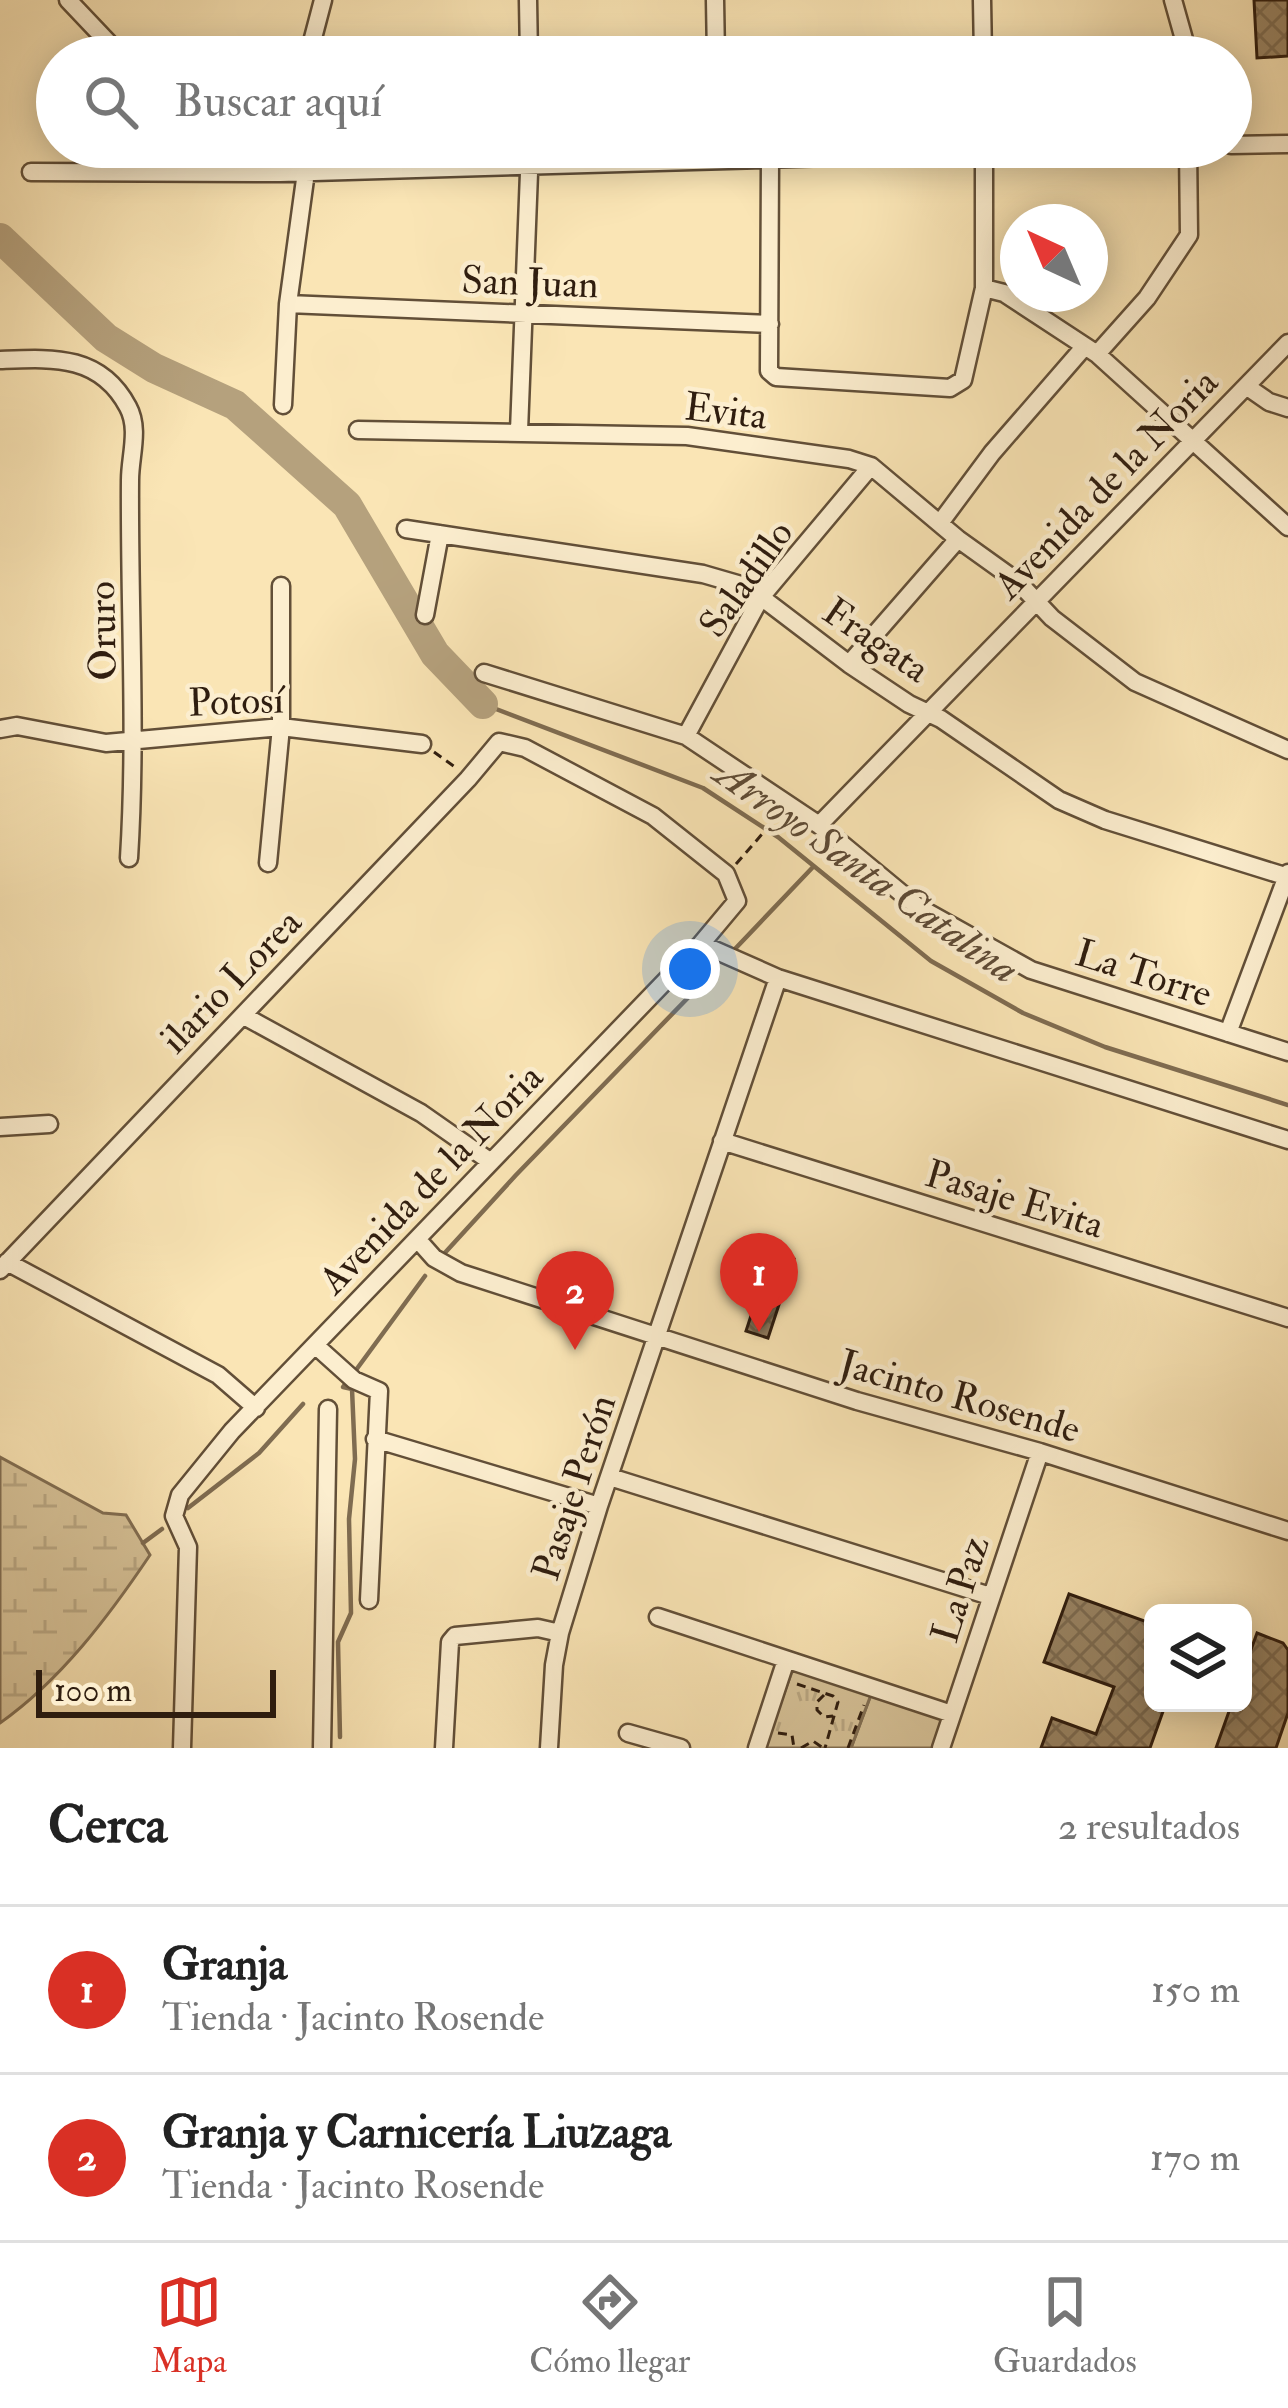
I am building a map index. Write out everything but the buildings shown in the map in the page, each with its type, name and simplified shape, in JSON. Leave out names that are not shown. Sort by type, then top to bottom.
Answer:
[{"type":"street","points":[[68,0],[102,36]]},
{"type":"street","points":[[314,36],[323,0]]},
{"type":"street","points":[[528,0],[529,36]]},
{"type":"street","points":[[715,0],[716,36]]},
{"type":"street","points":[[982,0],[983,36]]},
{"type":"street","points":[[1173,0],[1183,36]]},
{"type":"street","points":[[1252,144],[1288,143]]},
{"type":"street","points":[[280,173],[281,168]]},
{"type":"street","points":[[31,172],[455,168]]},
{"type":"street","points":[[519,430],[530,168]]},
{"type":"street","points":[[770,168],[769,371],[776,377],[950,388],[963,380],[984,288],[984,168]]},
{"type":"street","points":[[940,523],[992,453],[1147,298],[1190,235],[1188,168]]},
{"type":"street","points":[[283,405],[288,304],[306,172]]},
{"type":"street","points":[[984,288],[1004,293],[1091,350],[1288,527]]},
{"type":"street","name":"San Juan","points":[[288,304],[770,324]]},
{"type":"street","name":"Avenida de la Noria","points":[[819,825],[1288,343]]},
{"type":"street","name":"Oruro","points":[[0,360],[57,357],[85,363],[127,404],[134,422],[130,477],[134,740],[129,858]]},
{"type":"street","points":[[1246,386],[1288,408]]},
{"type":"street","name":"Evita","points":[[358,430],[687,436],[871,466],[1135,682],[1288,750]]},
{"type":"street","name":"Saladillo","points":[[686,736],[761,597],[871,466]]},
{"type":"street","name":"Fragata","points":[[406,529],[703,574],[742,585],[849,664],[1059,800],[1105,820],[1288,876]]},
{"type":"street","points":[[425,615],[440,534]]},
{"type":"street","points":[[849,664],[958,539]]},
{"type":"street","points":[[268,863],[281,728],[281,586]]},
{"type":"street","name":"La Torre","points":[[484,673],[686,736],[819,825],[918,907],[1031,970],[1288,1052]]},
{"type":"street","name":"Potosí","points":[[0,729],[17,726],[106,743],[281,728],[422,745]]},
{"type":"street","name":"ilario Lorea","points":[[4,1266],[468,779],[492,748],[507,741],[653,816],[726,874]]},
{"type":"street","name":"Avenida de la Noria","points":[[182,1748],[188,1547],[174,1516],[176,1504],[256,1408],[701,944],[737,901],[726,874]]},
{"type":"street","points":[[1228,1033],[1288,876]]},
{"type":"street","points":[[701,944],[778,978],[1288,1140]]},
{"type":"street","name":"Pasaje Perón","points":[[549,1748],[560,1633],[778,978]]},
{"type":"street","points":[[244,1016],[421,1113],[491,1162]]},
{"type":"street","points":[[0,1127],[49,1124]]},
{"type":"street","name":"Pasaje Evita","points":[[722,1141],[1288,1318]]},
{"type":"street","name":"Jacinto Rosende","points":[[418,1240],[434,1258],[461,1273],[857,1402],[1040,1452],[1288,1531]]},
{"type":"street","points":[[4,1266],[218,1375],[256,1408]]},
{"type":"street","points":[[315,1346],[354,1380],[380,1391],[369,1600]]},
{"type":"street","points":[[322,1748],[328,1409]]},
{"type":"street","points":[[375,1439],[599,1506]]},
{"type":"street","name":"La Paz","points":[[941,1748],[1040,1452]]},
{"type":"street","points":[[610,1477],[990,1596]]},
{"type":"street","points":[[658,1617],[952,1714]]},
{"type":"street","points":[[444,1748],[450,1642],[455,1636],[538,1628],[560,1633]]},
{"type":"street","points":[[757,1748],[786,1660]]},
{"type":"street","points":[[628,1733],[681,1748]]},
{"type":"path","points":[[422,745],[465,776]]},
{"type":"path","points":[[726,874],[777,817]]},
{"type":"path","points":[[793,1683],[838,1702],[824,1748],[809,1741],[801,1748]]},
{"type":"path","points":[[848,1748],[871,1688]]},
{"type":"path","points":[[825,1694],[817,1702],[818,1713],[828,1718],[838,1712]]},
{"type":"path","points":[[780,1720],[773,1739],[789,1732],[794,1748]]},
{"type":"green space","points":[[0,1457],[103,1513],[126,1515],[150,1555],[82,1646],[0,1723]]},
{"type":"green space","points":[[793,1669],[872,1692],[851,1748],[764,1748]]},
{"type":"green space","points":[[872,1692],[946,1719],[935,1748],[851,1748]]},
{"type":"waterway","points":[[0,238],[106,338],[154,368],[235,405],[347,505],[435,654],[483,704]]},
{"type":"waterway","name":"Arroyo Santa Catalina","points":[[483,704],[703,788],[778,837],[931,961],[1023,1013],[1105,1047],[1288,1105]]},
{"type":"waterway","points":[[734,950],[813,867]]},
{"type":"waterway","points":[[442,1256],[710,975]]},
{"type":"waterway","points":[[356,1370],[425,1276]]},
{"type":"waterway","points":[[340,1737],[338,1642],[351,1613],[349,1519],[355,1459],[352,1389],[343,1387],[346,1383]]},
{"type":"waterway","points":[[188,1508],[259,1453],[303,1404]]},
{"type":"waterway","points":[[143,1543],[162,1529]]},
{"type":"place","name":"Granja","points":[[759,1332]]},
{"type":"place","name":"Granja y Carnicería Liuzaga","points":[[575,1350]]}]
